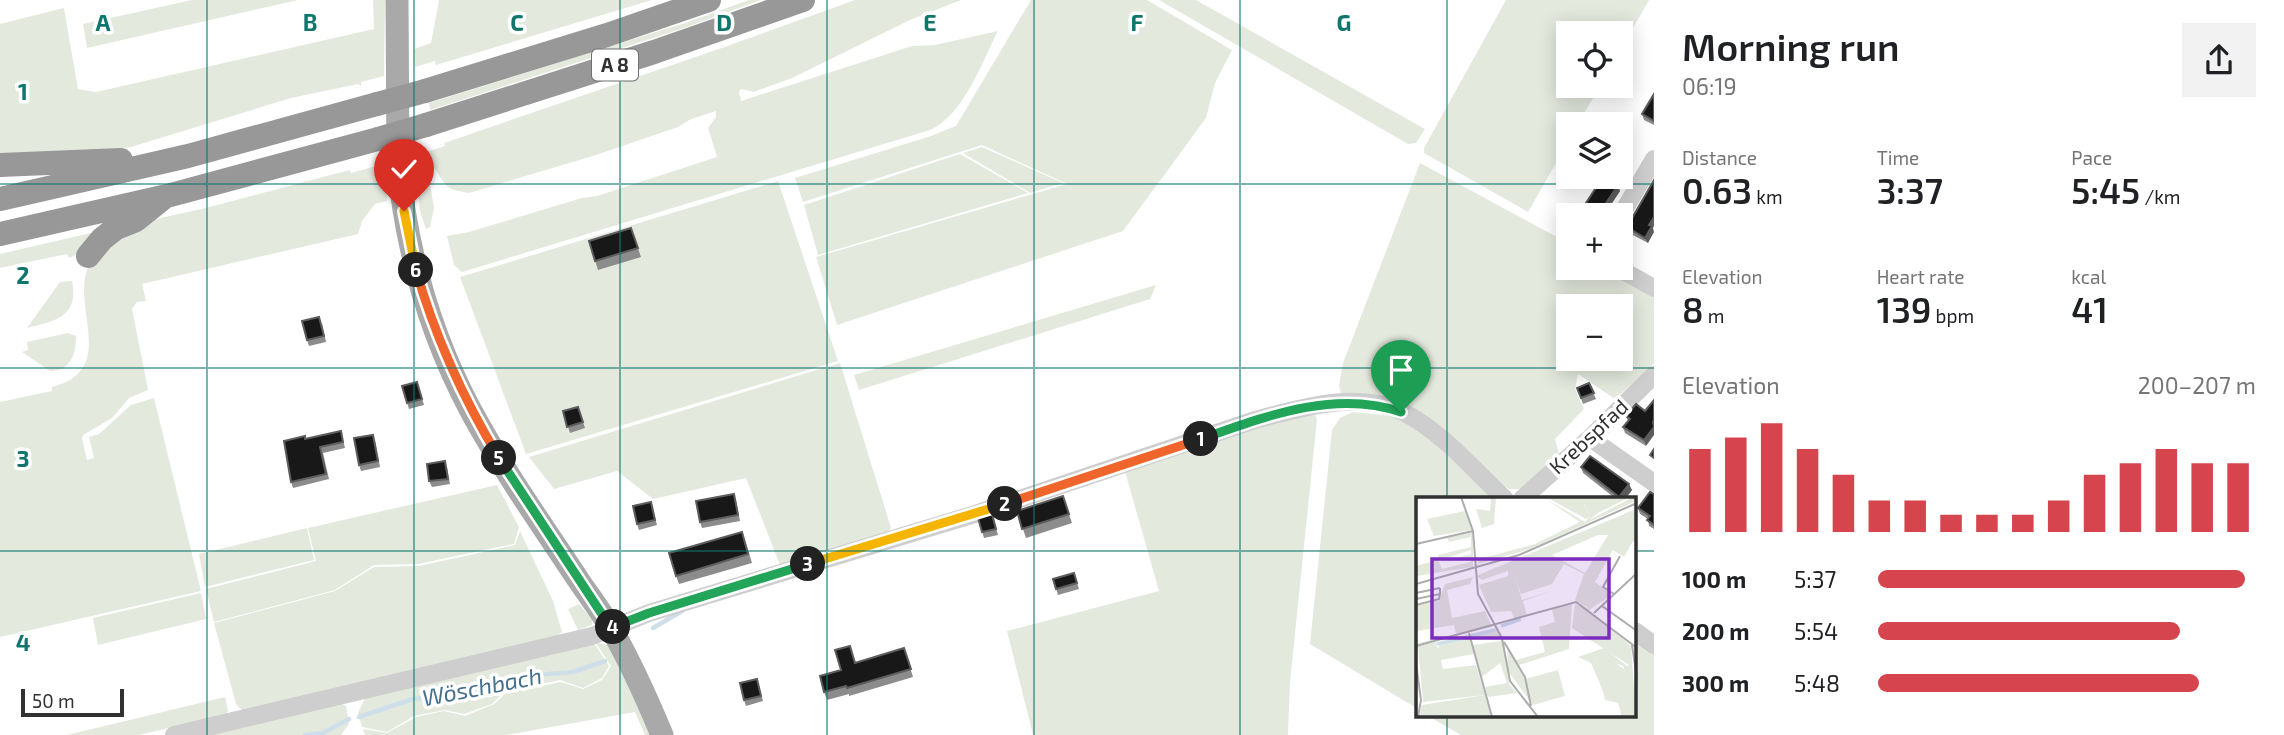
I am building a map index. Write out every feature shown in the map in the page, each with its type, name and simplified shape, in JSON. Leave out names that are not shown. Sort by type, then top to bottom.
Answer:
[{"type":"highway","name":"A 8","points":[[0,199],[188,156],[425,91],[709,0]]},
{"type":"highway","name":"A 8","points":[[0,234],[167,195],[426,125],[642,57],[803,0]]},
{"type":"highway","points":[[0,165],[188,156]]},
{"type":"highway","points":[[88,256],[102,239],[116,228],[136,220],[167,195]]},
{"type":"main road","points":[[397,0],[400,186],[413,259],[430,316],[452,371],[484,433],[529,507],[611,628],[662,735]]},
{"type":"street","points":[[1628,203],[1654,159]]},
{"type":"street","points":[[1633,276],[1654,288]]},
{"type":"street","name":"Krebspfad","points":[[1524,497],[1654,375]]},
{"type":"street","points":[[174,735],[569,641],[649,613],[972,515],[1293,410],[1329,404],[1370,404],[1401,412],[1442,440],[1503,497]]},
{"type":"street","points":[[1590,438],[1654,484]]},
{"type":"street","points":[[1636,632],[1654,645]]},
{"type":"shaded area","points":[[192,0],[298,0],[87,48],[83,24]]},
{"type":"shaded area","points":[[373,0],[385,0],[384,76],[361,82],[361,86],[358,84],[291,98],[131,147],[78,153],[0,156],[0,24],[64,8],[78,89],[96,92],[374,29]]},
{"type":"shaded area","points":[[439,0],[652,0],[436,65],[435,61],[415,67],[414,49],[431,43]]},
{"type":"shaded area","points":[[749,0],[761,0],[687,27],[430,110],[429,103],[685,23]]},
{"type":"shaded area","points":[[855,0],[961,0],[910,20],[792,78],[754,92],[741,89],[741,101],[912,46],[935,45],[998,31],[962,101],[942,123],[930,130],[462,272],[454,265],[447,236],[597,196],[717,157],[708,128],[716,117],[716,111],[596,155],[469,193],[447,186],[434,167],[427,167],[434,208],[430,227],[426,229],[420,211],[414,156],[445,146],[444,143]]},
{"type":"shaded area","points":[[1031,0],[1147,0],[1232,50],[1215,83],[1206,118],[1123,231],[837,325],[816,257],[1067,184],[982,145],[803,202],[795,178],[956,126]]},
{"type":"shaded area","points":[[1159,0],[1196,0],[1425,129],[1416,143],[1408,144]]},
{"type":"shaded area","points":[[1506,0],[1649,0],[1633,28],[1633,21],[1556,21],[1556,98],[1593,98],[1585,112],[1556,112],[1556,163],[1528,212],[1424,153],[1424,148]]},
{"type":"shaded area","points":[[982,147],[1063,183],[1030,193],[963,153]]},
{"type":"shaded area","points":[[960,154],[1028,193],[818,255],[804,205]]},
{"type":"shaded area","points":[[1420,163],[1556,237],[1556,280],[1630,280],[1654,295],[1654,364],[1615,399],[1578,374],[1575,389],[1584,409],[1555,439],[1560,457],[1521,489],[1509,489],[1488,475],[1423,415],[1342,398],[1339,385],[1343,363]]},
{"type":"shaded area","points":[[384,164],[387,201],[375,204],[362,221],[358,234],[142,284],[146,301],[137,302],[132,309],[148,390],[129,398],[112,418],[82,438],[87,460],[94,458],[89,437],[99,434],[131,405],[154,398],[201,591],[0,637],[0,402],[52,391],[52,387],[73,378],[84,365],[89,350],[85,278],[94,258],[136,225],[350,170],[351,173]]},
{"type":"shaded area","points":[[778,181],[838,361],[526,454],[460,277]]},
{"type":"shaded area","points":[[95,232],[81,252],[69,258],[67,254],[0,268],[0,254]]},
{"type":"shaded area","points":[[72,281],[72,303],[68,310],[56,320],[27,328],[60,282]]},
{"type":"shaded area","points":[[1156,285],[1150,299],[859,390],[854,375]]},
{"type":"shaded area","points":[[68,333],[76,336],[75,349],[71,360],[63,368],[50,371],[22,352],[28,350],[27,342]]},
{"type":"shaded area","points":[[840,363],[891,528],[888,532],[780,565],[746,478],[653,499],[617,471],[554,489],[529,457]]},
{"type":"shaded area","points":[[1353,412],[1384,415],[1410,422],[1494,497],[1416,497],[1416,708],[1310,644],[1332,430],[1340,418]]},
{"type":"shaded area","points":[[1311,413],[1317,419],[1290,682],[1288,735],[1033,735],[1007,631],[1159,591],[1124,468],[1259,424]]},
{"type":"shaded area","points":[[497,485],[519,527],[514,544],[418,564],[374,565],[335,590],[214,622],[206,589],[316,561],[308,528]]},
{"type":"shaded area","points":[[307,528],[314,560],[205,587],[199,554]]},
{"type":"shaded area","points":[[520,531],[553,601],[562,632],[553,639],[243,711],[236,704],[214,623],[335,591],[374,567],[419,566],[515,545]]},
{"type":"shaded area","points":[[201,593],[206,619],[98,645],[93,618]]},
{"type":"shaded area","points":[[579,604],[592,619],[592,625],[578,630],[568,609]]},
{"type":"shaded area","points":[[1636,641],[1654,654],[1654,735],[1461,735],[1431,718],[1636,718]]},
{"type":"shaded area","points":[[595,642],[611,646],[655,735],[645,735],[635,712],[506,735],[365,735],[363,729],[387,733],[416,717],[444,711],[465,716],[494,704],[506,693],[561,682],[583,689],[602,680],[611,666]]},
{"type":"shaded area","points":[[594,643],[609,666],[602,678],[583,688],[560,680],[504,692],[492,704],[464,714],[445,710],[414,716],[387,732],[362,727],[358,713],[365,698]]},
{"type":"shaded area","points":[[225,697],[227,714],[139,735],[67,735]]},
{"type":"shaded area","points":[[338,702],[346,706],[349,724],[341,735],[194,735]]},
{"type":"building","points":[[1654,94],[1654,121],[1642,114]]},
{"type":"building","points":[[1654,180],[1654,217],[1645,238],[1633,231],[1633,217]]},
{"type":"building","points":[[1595,189],[1615,189],[1606,203],[1586,203]]},
{"type":"building","points":[[631,228],[638,248],[595,261],[589,241]]},
{"type":"building","points":[[319,317],[324,336],[307,340],[302,321]]},
{"type":"building","points":[[417,382],[422,399],[407,403],[402,386]]},
{"type":"building","points":[[1589,383],[1594,393],[1581,398],[1577,388]]},
{"type":"building","points":[[1654,400],[1654,427],[1644,440],[1623,427],[1630,419],[1626,416],[1636,404],[1645,411]]},
{"type":"building","points":[[578,407],[583,422],[567,427],[563,411]]},
{"type":"building","points":[[341,431],[343,442],[320,447],[326,474],[291,482],[284,441]]},
{"type":"building","points":[[373,435],[378,461],[359,465],[354,438]]},
{"type":"building","points":[[1590,456],[1629,484],[1619,497],[1581,467]]},
{"type":"building","points":[[445,461],[448,479],[429,481],[427,464]]},
{"type":"building","points":[[1650,492],[1654,494],[1654,525],[1647,520],[1650,516],[1638,508]]},
{"type":"building","points":[[734,494],[738,515],[700,522],[696,501]]},
{"type":"building","points":[[1063,496],[1069,514],[1022,529],[1017,511]]},
{"type":"building","points":[[651,502],[655,520],[637,524],[633,506]]},
{"type":"building","points":[[992,514],[996,529],[982,532],[978,518]]},
{"type":"building","points":[[742,532],[748,554],[676,576],[669,553]]},
{"type":"building","points":[[1074,573],[1077,583],[1056,589],[1053,579]]},
{"type":"building","points":[[850,646],[855,663],[904,648],[911,669],[824,692],[820,676],[841,670],[835,650]]},
{"type":"building","points":[[757,679],[761,696],[744,700],[740,683]]},
{"type":"waterway","name":"Wöschbach","points":[[653,628],[682,611]]},
{"type":"waterway","name":"Wöschbach","points":[[359,717],[413,699],[475,692],[525,676],[573,672],[605,661]]},
{"type":"waterway","name":"Wöschbach","points":[[305,735],[323,733],[349,719]]},
{"type":"route","points":[[404,211],[413,259],[434,327],[470,409],[529,507],[611,628],[649,613],[972,515],[1293,410],[1352,402],[1401,412]]}]
